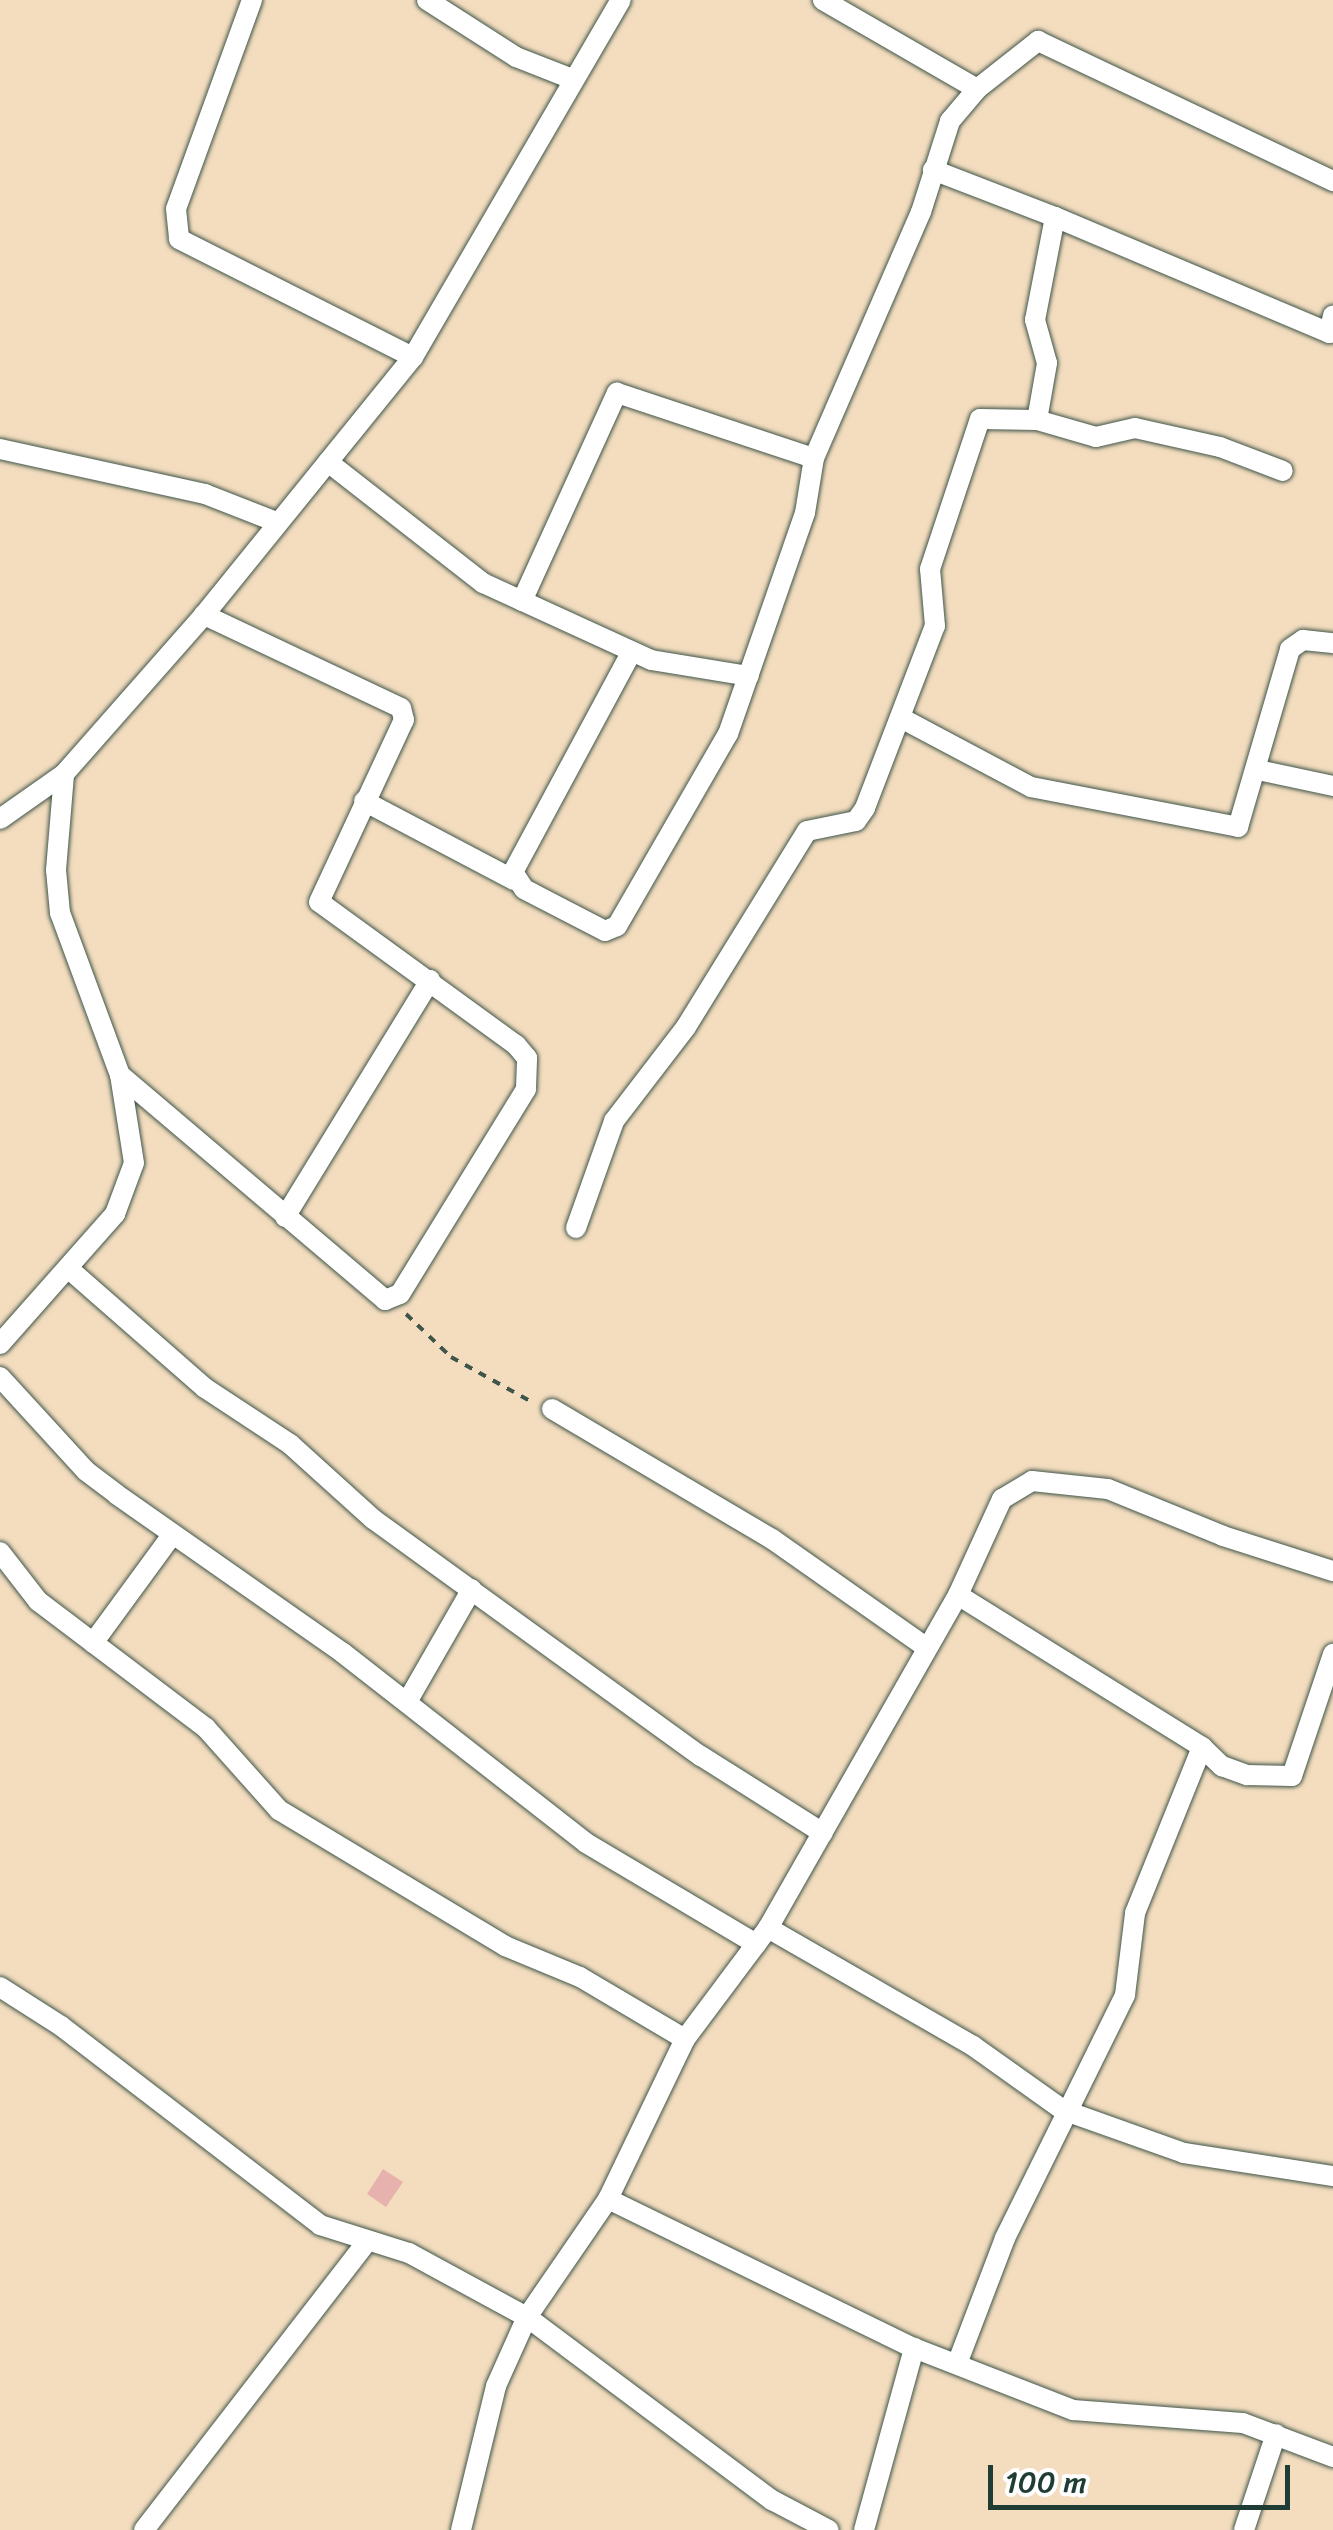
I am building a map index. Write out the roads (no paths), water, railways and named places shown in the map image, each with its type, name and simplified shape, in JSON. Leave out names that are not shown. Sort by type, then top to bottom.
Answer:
[{"type":"street","points":[[252,0],[176,209],[179,239],[413,357]]},
{"type":"street","points":[[426,0],[516,57],[572,79]]},
{"type":"street","points":[[0,819],[64,774],[204,616],[274,521],[328,462],[413,357],[620,0]]},
{"type":"street","points":[[823,0],[976,89]]},
{"type":"street","points":[[364,801],[514,880],[594,930],[617,926],[714,762],[749,676],[805,513],[814,458],[934,170],[950,120],[976,89],[1038,41],[1333,181]]},
{"type":"street","points":[[934,170],[1328,333],[1333,316]]},
{"type":"street","points":[[1037,420],[1047,363],[1034,320],[1055,217]]},
{"type":"street","points":[[522,601],[617,393],[814,458]]},
{"type":"street","points":[[576,1228],[626,1100],[686,1026],[807,831],[856,820],[865,808],[936,626],[930,569],[974,429],[986,416],[1037,420],[1096,437],[1135,428],[1284,471]]},
{"type":"street","points":[[0,449],[205,494],[274,521]]},
{"type":"street","points":[[328,462],[458,566],[522,601],[632,653],[749,676]]},
{"type":"street","points":[[120,1075],[379,1298],[393,1299],[526,1089],[529,1072],[516,1045],[319,902],[404,720],[401,708],[204,616]]},
{"type":"street","points":[[902,718],[1031,787],[1222,828],[1238,827],[1258,770],[1290,649],[1303,640],[1333,643]]},
{"type":"street","points":[[514,880],[518,856],[632,653]]},
{"type":"street","points":[[1258,770],[1333,786]]},
{"type":"street","points":[[0,1344],[69,1269],[130,1187],[134,1163],[120,1075],[60,913],[56,870],[64,774]]},
{"type":"street","points":[[285,1217],[430,980]]},
{"type":"street","points":[[69,1269],[205,1388],[290,1444],[373,1519],[701,1756],[823,1833]]},
{"type":"street","points":[[0,1378],[86,1471],[406,1702],[586,1843],[974,2046],[1072,2114],[1184,2153],[1333,2176]]},
{"type":"street","points":[[552,1410],[772,1539],[927,1648]]},
{"type":"street","points":[[461,2530],[496,2386],[527,2316],[608,2199],[685,2039],[762,1936],[823,1833],[958,1595],[1002,1499],[1032,1480],[1108,1488],[1223,1536],[1333,1572]]},
{"type":"street","points":[[94,1643],[172,1534]]},
{"type":"street","points":[[0,1552],[38,1601],[206,1728],[279,1810],[505,1946],[580,1977],[685,2039]]},
{"type":"street","points":[[406,1702],[472,1589]]},
{"type":"street","points":[[958,1595],[1202,1747],[1222,1766],[1247,1775],[1292,1776],[1333,1654]]},
{"type":"street","points":[[957,2364],[1005,2238],[1072,2114],[1126,1995],[1134,1914],[1202,1747]]},
{"type":"street","points":[[0,1987],[61,2026],[320,2225],[409,2252],[527,2316],[772,2500],[830,2530]]},
{"type":"street","points":[[608,2199],[914,2348],[1074,2410],[1202,2416],[1276,2434],[1333,2458]]},
{"type":"street","points":[[144,2530],[367,2241]]},
{"type":"street","points":[[864,2530],[914,2348]]},
{"type":"street","points":[[1244,2530],[1276,2434]]}]
